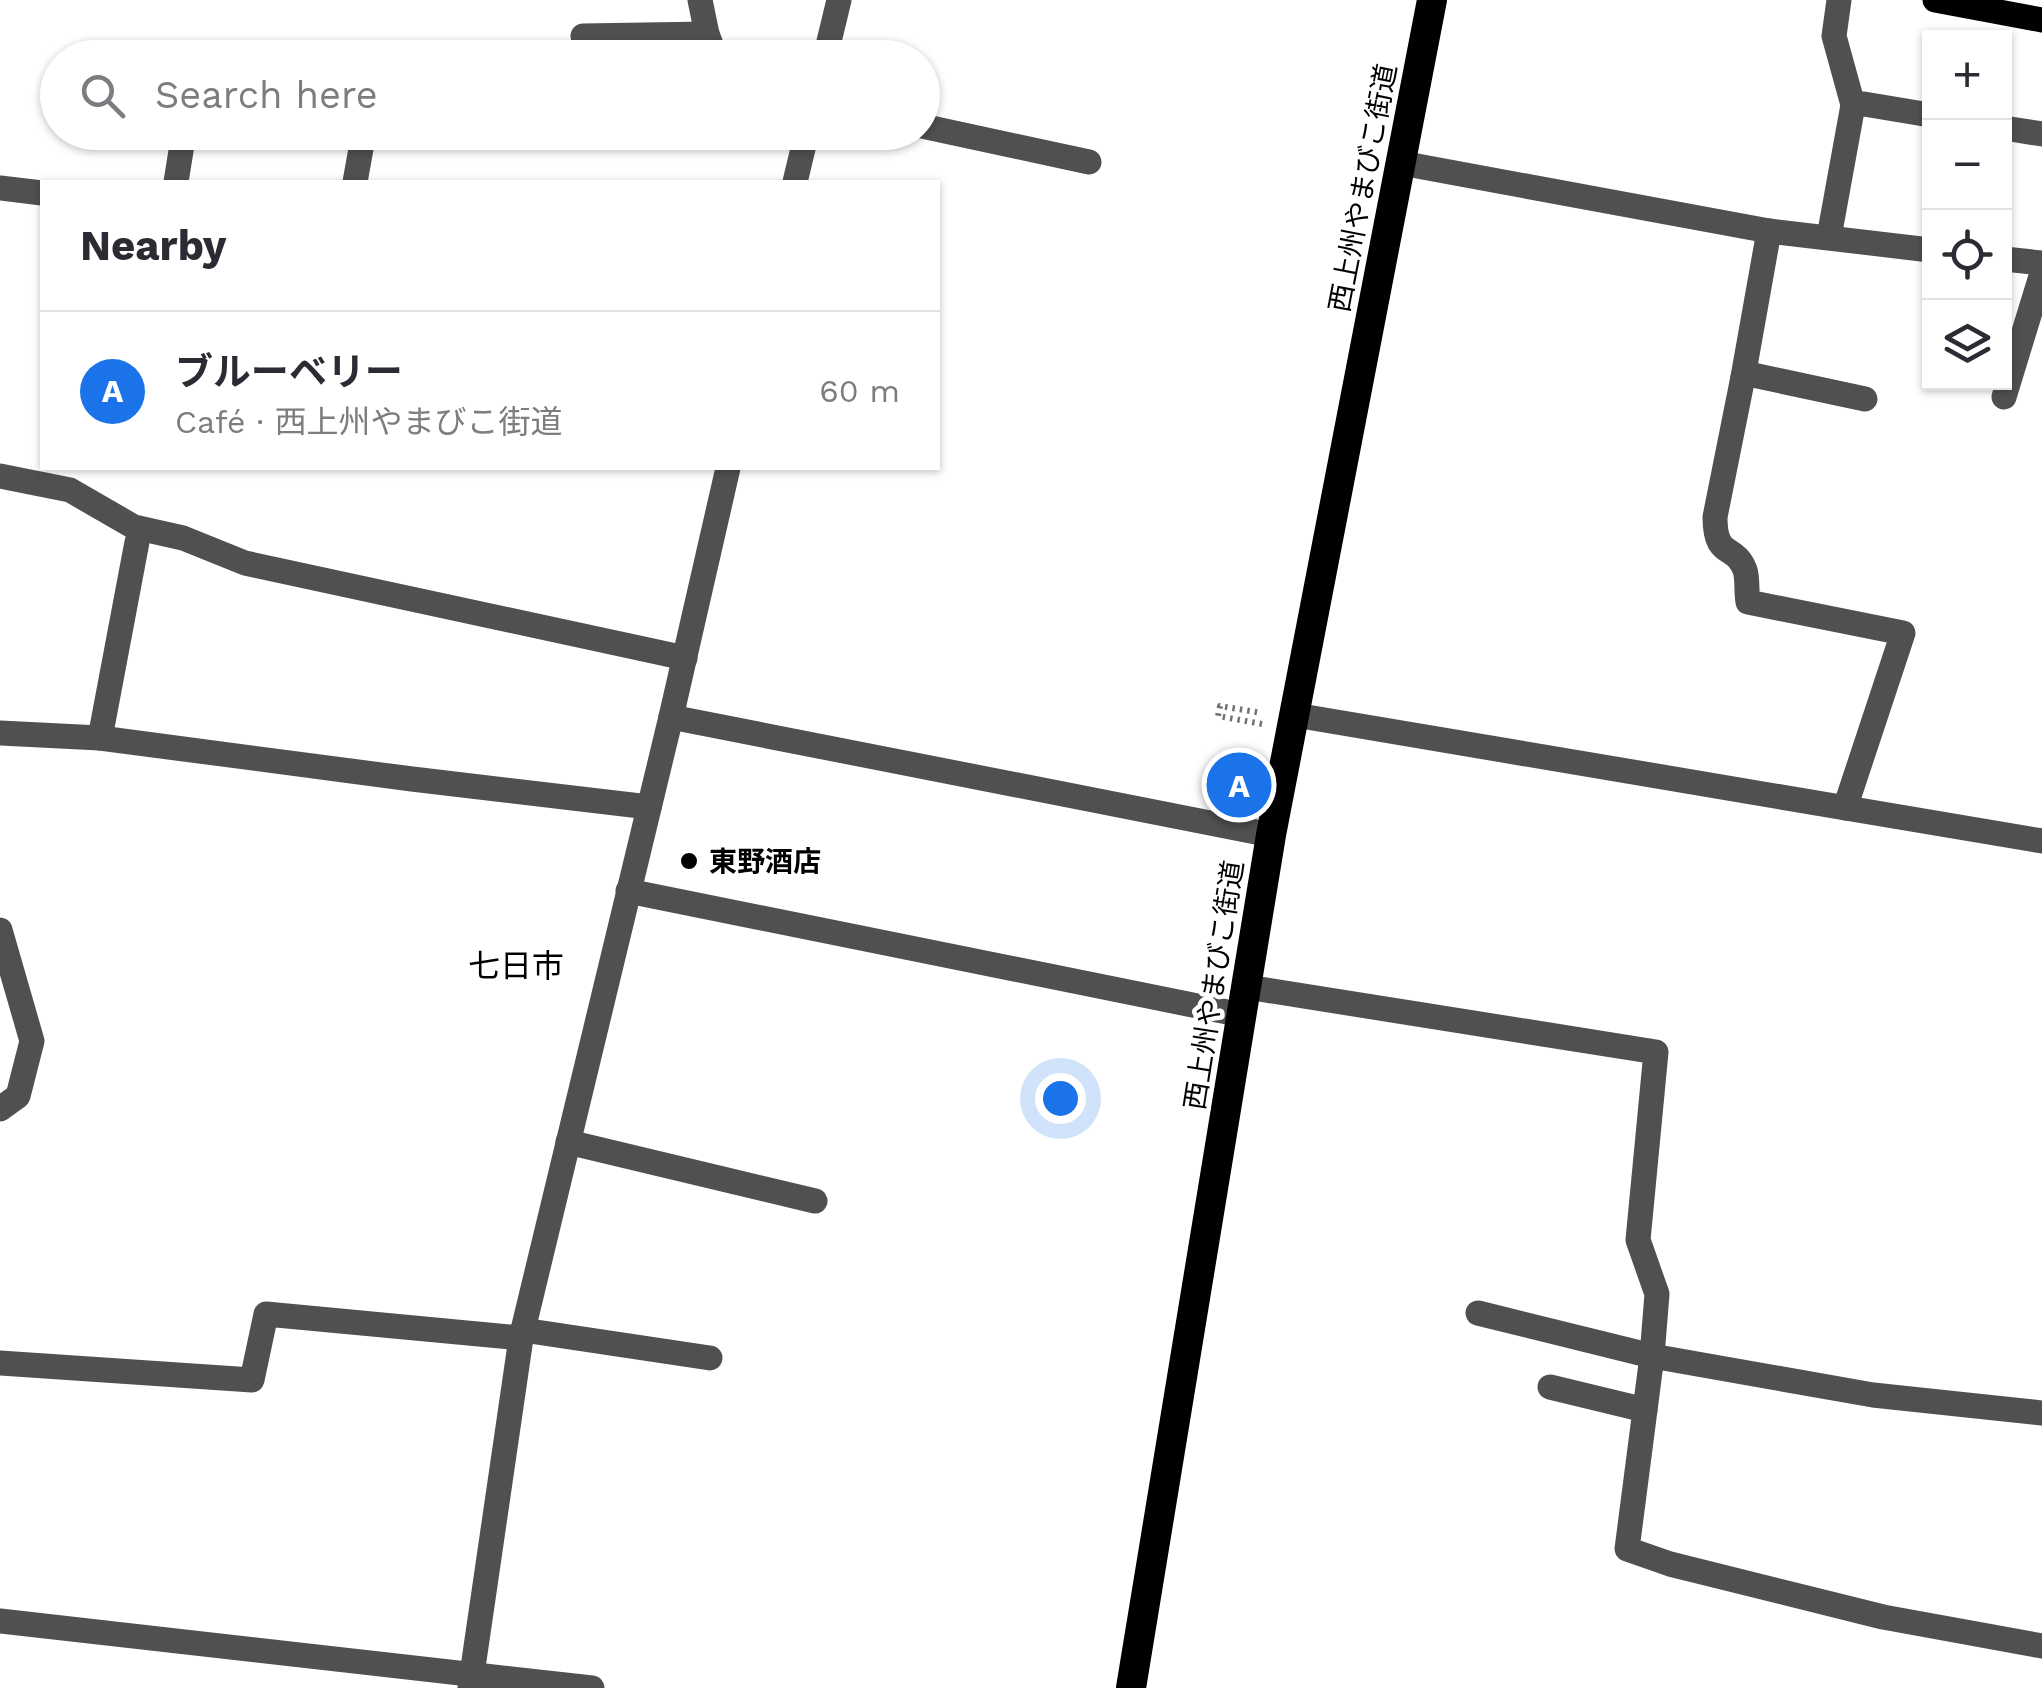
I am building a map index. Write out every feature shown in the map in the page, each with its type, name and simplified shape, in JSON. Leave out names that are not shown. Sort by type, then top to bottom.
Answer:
[{"type":"highway","name":"西上州やまびこ街道","points":[[1132,1688],[1271,834],[1280,714],[1401,163],[1432,0]]},
{"type":"main road","points":[[1935,0],[2042,20]]},
{"type":"street","points":[[700,0],[710,40]]},
{"type":"street","points":[[830,40],[839,0]]},
{"type":"street","points":[[1829,237],[1853,105],[1834,36],[1839,0]]},
{"type":"street","points":[[583,36],[634,40]]},
{"type":"street","points":[[1853,105],[1922,115]]},
{"type":"street","points":[[2012,129],[2042,134]]},
{"type":"street","points":[[940,130],[1088,162]]},
{"type":"street","points":[[176,180],[181,150]]},
{"type":"street","points":[[355,180],[361,150]]},
{"type":"street","points":[[796,180],[803,150]]},
{"type":"street","points":[[1401,163],[1769,231],[1922,249]]},
{"type":"street","points":[[0,188],[40,193]]},
{"type":"street","points":[[1769,231],[1714,517],[1715,534],[1723,550],[1736,557],[1746,573],[1748,602],[1903,633],[1846,808]]},
{"type":"street","points":[[2012,260],[2042,263]]},
{"type":"street","points":[[2004,398],[2042,273]]},
{"type":"street","points":[[1743,377],[1753,375],[1865,399]]},
{"type":"street","points":[[471,1681],[522,1334],[728,470]]},
{"type":"street","points":[[0,476],[70,490],[134,527],[183,538],[245,563],[685,658]]},
{"type":"street","points":[[100,738],[137,542]]},
{"type":"street","points":[[1280,714],[2042,841]]},
{"type":"street","points":[[671,717],[1271,834]]},
{"type":"street","points":[[0,733],[100,738],[649,807]]},
{"type":"street","points":[[628,892],[1244,1001],[1656,1052],[1638,1240],[1657,1294],[1627,1549],[1670,1564],[1883,1617],[2042,1646]]},
{"type":"street","points":[[0,930],[32,1041],[18,1096],[0,1109]]},
{"type":"street","points":[[568,1142],[815,1201]]},
{"type":"street","points":[[1478,1313],[1652,1356],[1873,1395],[2042,1413]]},
{"type":"street","points":[[0,1363],[252,1380],[266,1314],[522,1334],[710,1358]]},
{"type":"street","points":[[1550,1388],[1645,1410]]},
{"type":"street","points":[[0,1621],[471,1681],[592,1688]]},
{"type":"path","points":[[1251,722],[1218,716],[1220,706],[1280,714]]},
{"type":"place","name":"ブルーベリー","points":[[1239,785]]},
{"type":"place","name":"東野酒店","points":[[689,861]]},
{"type":"district","name":"七日市","points":[[516,966]]}]
